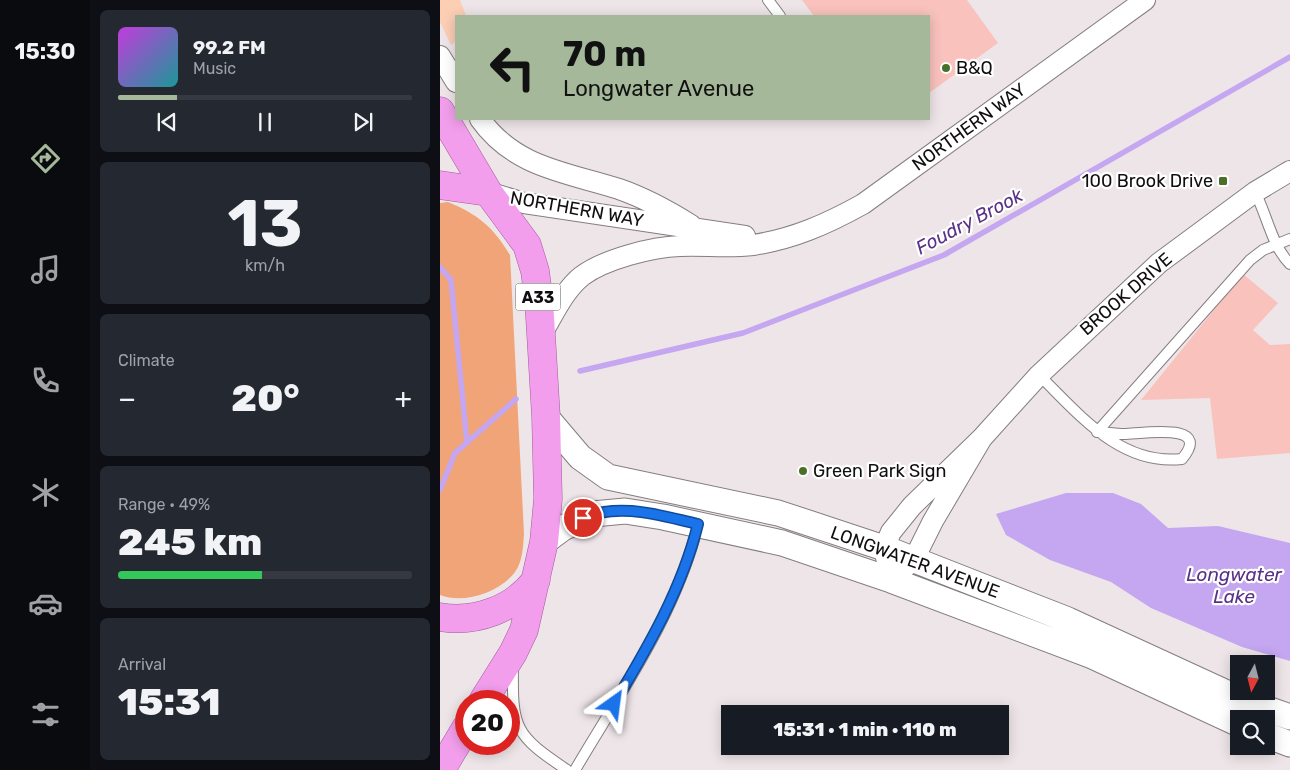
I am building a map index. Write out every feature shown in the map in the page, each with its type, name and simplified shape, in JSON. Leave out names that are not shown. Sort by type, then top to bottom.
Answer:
[{"type":"highway","name":"A33","points":[[440,111],[488,192],[517,229],[530,251],[535,271],[541,335],[548,499],[544,542],[524,630],[513,653],[489,690]]},
{"type":"highway","points":[[440,185],[488,192]]},
{"type":"highway","points":[[440,617],[462,619],[500,609],[519,598],[536,580]]},
{"type":"highway","points":[[441,770],[455,746]]},
{"type":"street","name":"NORTHERN WAY","points":[[541,335],[565,296],[581,277],[617,260],[646,251],[680,246],[727,247],[785,239],[824,225],[863,204],[1146,0]]},
{"type":"street","points":[[440,56],[455,80]]},
{"type":"street","name":"NORTHERN WAY","points":[[481,120],[500,142],[522,158],[658,204],[696,229]]},
{"type":"street","name":"BROOK DRIVE","points":[[884,548],[891,532],[912,506],[982,438],[1039,375],[1159,263],[1255,192],[1290,172]]},
{"type":"street","name":"NORTHERN WAY","points":[[488,192],[524,203],[727,234],[785,239]]},
{"type":"street","name":"LONGWATER AVENUE","points":[[546,417],[580,457],[608,477],[778,513],[884,548],[1068,620],[1242,700],[1290,717]]},
{"type":"street","name":"BROOK DRIVE","points":[[891,580],[914,559],[933,521],[982,438]]},
{"type":"street","name":"LONGWATER AVENUE","points":[[544,542],[563,528],[583,518],[610,511],[642,513],[782,542],[891,580],[1090,655],[1230,720]]},
{"type":"street","points":[[884,548],[891,580]]},
{"type":"street","points":[[1275,738],[1290,744]]},
{"type":"lane","points":[[768,0],[779,15]]},
{"type":"lane","points":[[1255,192],[1264,209],[1277,244],[1290,264]]},
{"type":"lane","points":[[1097,432],[1250,260],[1277,244],[1290,239]]},
{"type":"lane","points":[[1039,375],[1097,432],[1119,446],[1144,456],[1166,461],[1182,460],[1188,452],[1189,443],[1186,436],[1178,432],[1124,434],[1097,432]]},
{"type":"lane","points":[[575,770],[644,654],[685,573],[698,524]]},
{"type":"lane","points":[[513,653],[512,708],[516,723],[531,744],[567,770]]},
{"type":"shaded area","points":[[440,0],[460,0],[466,15],[455,15],[455,42],[451,45],[440,22]]},
{"type":"shaded area","points":[[448,202],[477,217],[498,237],[510,255],[524,534],[520,563],[508,579],[500,586],[481,595],[460,598],[440,595],[440,203]]},
{"type":"water","name":"Longwater Lake","points":[[1066,493],[1113,493],[1141,504],[1168,528],[1218,526],[1290,543],[1290,661],[1275,657],[1275,655],[1242,647],[1151,608],[1111,582],[1050,560],[1006,535],[996,514]]},
{"type":"building","name":"B&Q","points":[[802,0],[967,0],[998,43],[930,92],[930,15],[813,15]]},
{"type":"building","points":[[1243,274],[1278,303],[1253,330],[1270,345],[1290,344],[1290,453],[1217,459],[1210,398],[1141,400]]},
{"type":"waterway","name":"Foudry Brook","points":[[580,371],[743,333],[944,255],[1290,57]]},
{"type":"waterway","points":[[440,267],[451,280],[467,443]]},
{"type":"waterway","name":"Foudry Brook","points":[[440,490],[455,453],[516,399]]},
{"type":"place","name":"B&Q","points":[[946,68]]},
{"type":"place","name":"100 Brook Drive","points":[[1223,181]]},
{"type":"place","name":"Green Park Sign","points":[[803,471]]},
{"type":"route","points":[[583,518],[599,512],[625,511],[663,516],[698,524],[685,573],[644,654],[614,704]]}]
